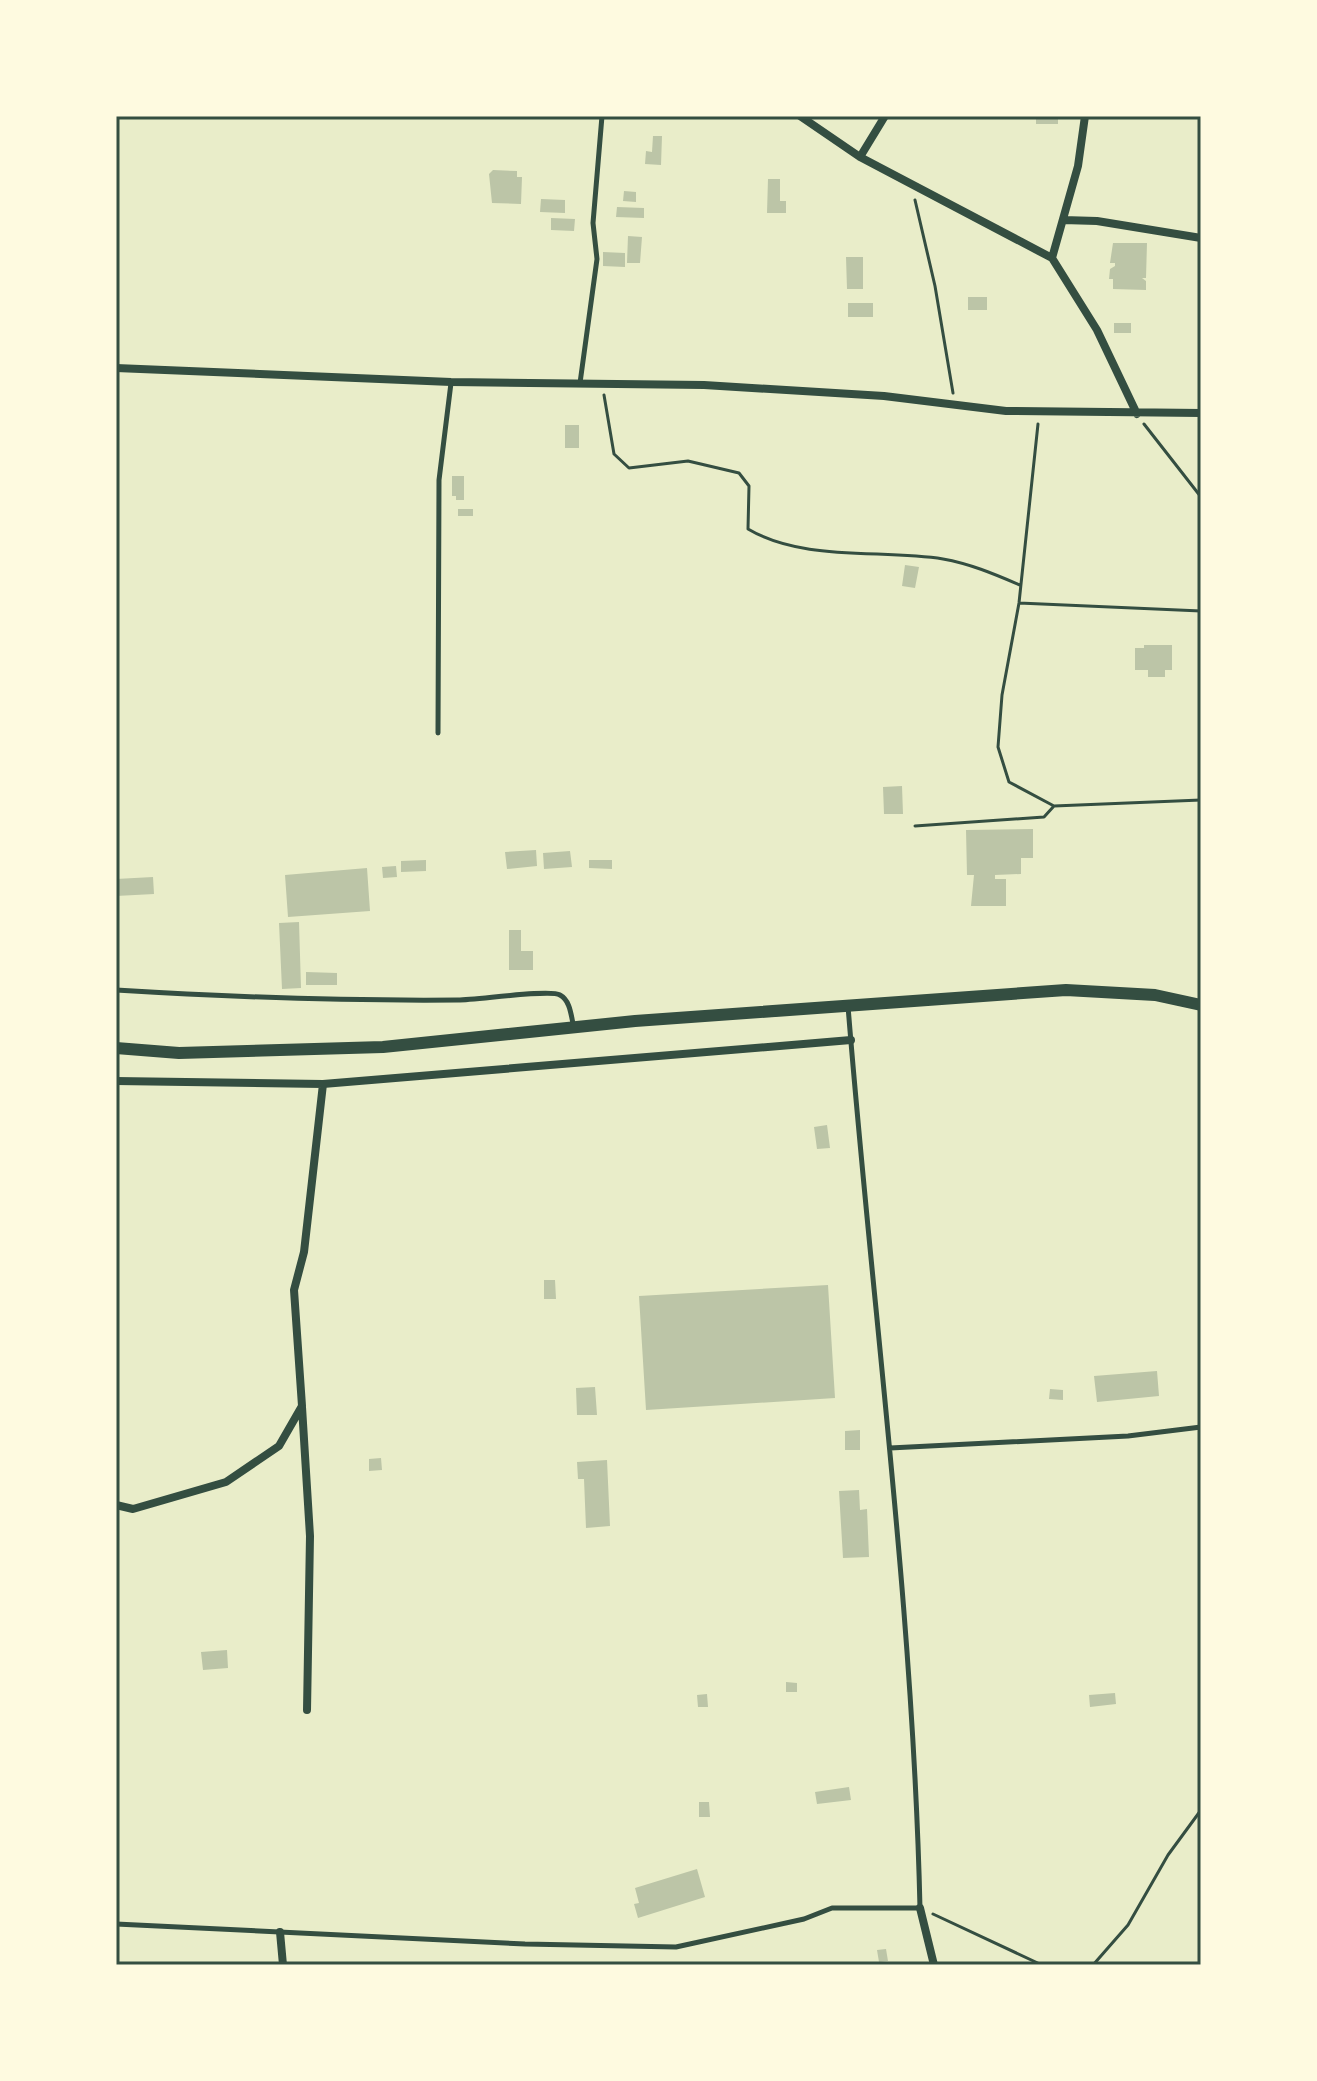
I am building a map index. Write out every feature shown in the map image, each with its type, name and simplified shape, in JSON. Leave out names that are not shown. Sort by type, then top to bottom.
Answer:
[{"type":"street","points":[[800,116],[860,157],[1052,258],[1097,330],[1137,414]]},
{"type":"street","points":[[860,157],[885,116]]},
{"type":"street","points":[[1052,258],[1078,166],[1085,116]]},
{"type":"street","points":[[1063,220],[1097,221],[1201,238]]},
{"type":"street","points":[[116,368],[854,394],[1039,412],[1201,413]]},
{"type":"street","points":[[116,1048],[179,1053],[383,1047],[848,1005],[1066,990],[1155,995],[1201,1005]]},
{"type":"street","points":[[116,1081],[323,1084],[851,1040]]},
{"type":"street","points":[[307,1710],[310,1536],[294,1290],[304,1252],[323,1084]]},
{"type":"street","points":[[116,1505],[133,1509],[226,1482],[279,1446],[302,1406]]},
{"type":"street","points":[[920,1908],[934,1965]]},
{"type":"street","points":[[280,1932],[283,1965]]},
{"type":"lane","points":[[580,383],[597,259],[593,223],[602,116]]},
{"type":"lane","points":[[438,733],[439,480],[451,382]]},
{"type":"lane","points":[[116,990],[361,1001],[496,1000],[540,992],[560,995],[568,1002],[574,1029]]},
{"type":"lane","points":[[116,1924],[676,1947],[804,1919],[832,1908],[920,1908],[910,1679],[848,1005]]},
{"type":"lane","points":[[890,1448],[1128,1436],[1201,1427]]},
{"type":"path","points":[[911,185],[935,286],[955,406]]},
{"type":"path","points":[[602,383],[614,454],[629,468],[688,461],[739,473],[749,486],[748,529],[765,539],[832,549],[940,558],[973,565],[1021,585]]},
{"type":"path","points":[[1039,412],[1019,603],[1002,695],[998,747],[1009,782],[1054,806],[1201,800]]},
{"type":"path","points":[[1137,414],[1201,497]]},
{"type":"path","points":[[1019,603],[1201,611]]},
{"type":"path","points":[[915,826],[1044,817],[1054,806]]},
{"type":"path","points":[[1093,1965],[1128,1925],[1168,1855],[1201,1810]]},
{"type":"path","points":[[920,1908],[1042,1965]]},
{"type":"building","points":[[1036,116],[1058,116],[1058,124],[1036,124]]},
{"type":"building","points":[[653,136],[662,136],[661,165],[645,164],[646,151],[652,152]]},
{"type":"building","points":[[493,170],[517,171],[517,177],[522,177],[521,204],[492,203],[489,174]]},
{"type":"building","points":[[768,179],[780,179],[780,201],[786,201],[786,213],[767,213]]},
{"type":"building","points":[[624,191],[636,192],[636,202],[623,201]]},
{"type":"building","points":[[541,199],[565,200],[565,213],[540,212]]},
{"type":"building","points":[[617,207],[644,208],[644,218],[616,217]]},
{"type":"building","points":[[551,218],[575,219],[574,231],[551,230]]},
{"type":"building","points":[[628,236],[642,237],[640,263],[627,263]]},
{"type":"building","points":[[1113,243],[1147,243],[1146,278],[1142,278],[1146,281],[1146,290],[1113,289],[1113,279],[1109,279],[1110,269],[1115,266],[1115,263],[1110,263]]},
{"type":"building","points":[[603,252],[625,253],[625,267],[603,266]]},
{"type":"building","points":[[846,257],[863,257],[863,289],[847,289]]},
{"type":"building","points":[[968,297],[987,297],[987,310],[968,310]]},
{"type":"building","points":[[848,303],[873,303],[873,317],[848,317]]},
{"type":"building","points":[[1114,323],[1131,323],[1131,333],[1114,333]]},
{"type":"building","points":[[565,425],[579,425],[579,448],[565,448]]},
{"type":"building","points":[[452,476],[464,476],[464,500],[456,500],[456,496],[452,496]]},
{"type":"building","points":[[458,509],[473,509],[473,516],[458,516]]},
{"type":"building","points":[[905,565],[919,567],[915,588],[902,586]]},
{"type":"building","points":[[1144,645],[1172,645],[1172,670],[1165,670],[1165,677],[1148,677],[1148,670],[1135,670],[1135,648],[1144,648]]},
{"type":"building","points":[[902,786],[903,814],[884,814],[883,787]]},
{"type":"building","points":[[1033,829],[1033,858],[1021,858],[1021,874],[995,875],[995,879],[1006,879],[1006,906],[971,906],[974,875],[967,875],[966,830]]},
{"type":"building","points":[[536,850],[537,866],[507,869],[505,852]]},
{"type":"building","points":[[570,851],[572,867],[544,869],[543,853]]},
{"type":"building","points":[[426,860],[426,871],[401,872],[401,861]]},
{"type":"building","points":[[589,860],[612,860],[612,869],[589,868]]},
{"type":"building","points":[[396,866],[397,877],[383,878],[382,867]]},
{"type":"building","points":[[367,868],[370,911],[288,917],[285,875]]},
{"type":"building","points":[[153,877],[154,894],[116,896],[116,879]]},
{"type":"building","points":[[299,922],[301,988],[282,989],[279,923]]},
{"type":"building","points":[[509,930],[521,930],[521,951],[533,951],[533,970],[509,970]]},
{"type":"building","points":[[306,972],[337,973],[337,985],[306,985]]},
{"type":"building","points":[[827,1125],[830,1148],[817,1149],[814,1127]]},
{"type":"building","points":[[544,1280],[555,1280],[556,1299],[544,1299]]},
{"type":"building","points":[[828,1285],[835,1398],[646,1410],[639,1296]]},
{"type":"building","points":[[1157,1371],[1159,1396],[1097,1402],[1094,1376]]},
{"type":"building","points":[[595,1387],[597,1415],[577,1415],[576,1388]]},
{"type":"building","points":[[1050,1389],[1063,1390],[1063,1400],[1049,1399]]},
{"type":"building","points":[[860,1430],[860,1450],[845,1450],[845,1431]]},
{"type":"building","points":[[381,1458],[382,1470],[369,1471],[369,1459]]},
{"type":"building","points":[[607,1460],[610,1526],[586,1528],[584,1479],[578,1479],[577,1462]]},
{"type":"building","points":[[859,1490],[860,1510],[867,1509],[869,1557],[843,1558],[839,1491]]},
{"type":"building","points":[[227,1650],[228,1668],[203,1670],[201,1652]]},
{"type":"building","points":[[786,1682],[797,1683],[797,1692],[786,1692]]},
{"type":"building","points":[[1115,1693],[1116,1704],[1090,1707],[1089,1695]]},
{"type":"building","points":[[707,1694],[708,1707],[698,1707],[697,1695]]},
{"type":"building","points":[[849,1787],[851,1800],[817,1804],[815,1792]]},
{"type":"building","points":[[699,1802],[709,1802],[710,1817],[699,1817]]},
{"type":"building","points":[[697,1869],[705,1897],[638,1918],[634,1904],[639,1903],[635,1888]]},
{"type":"building","points":[[886,1949],[888,1961],[879,1962],[877,1950]]}]
